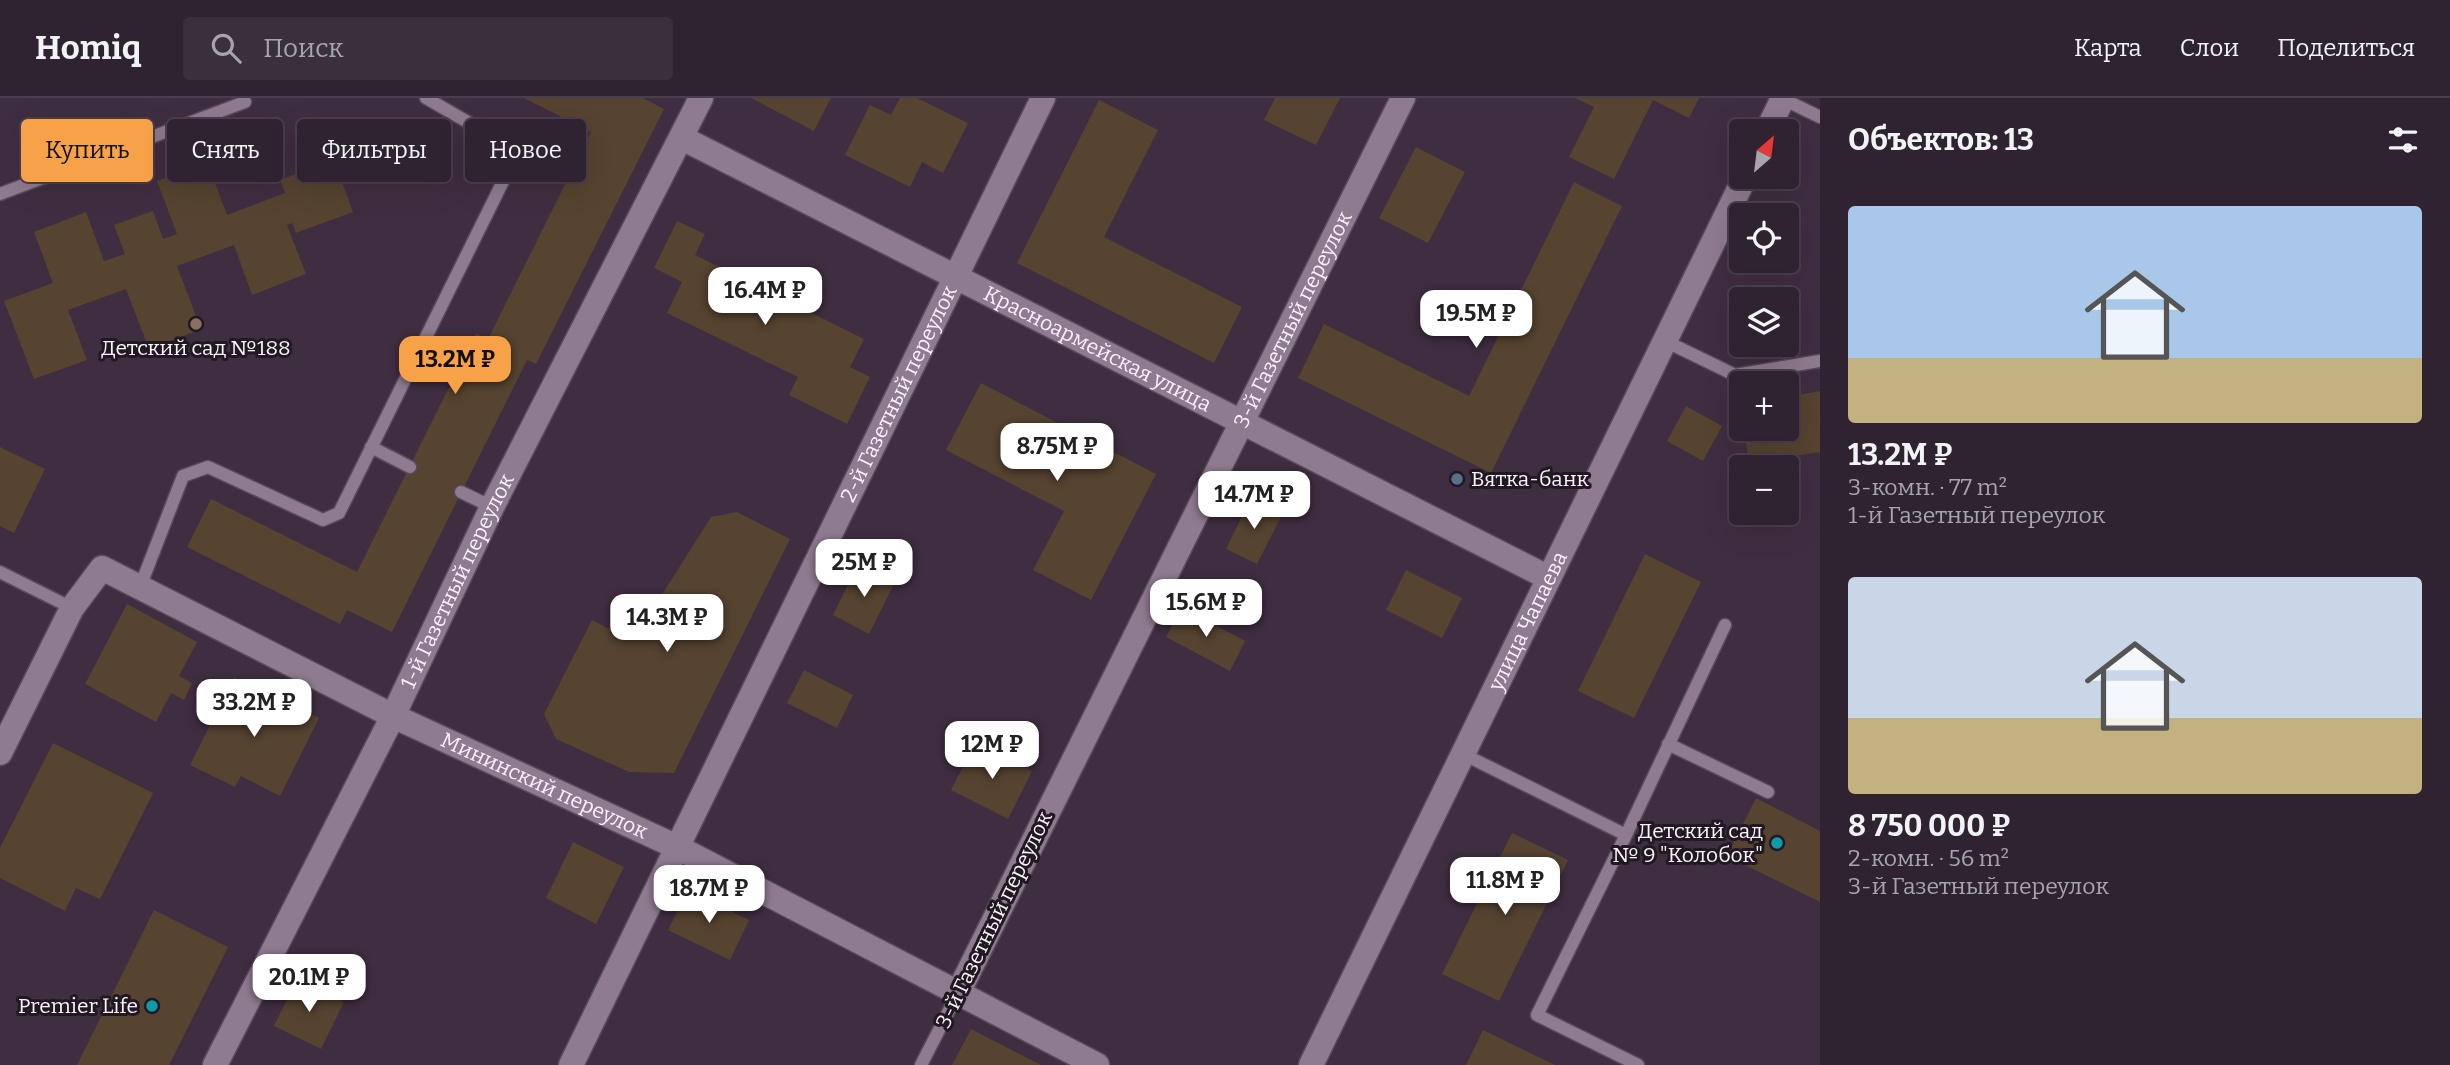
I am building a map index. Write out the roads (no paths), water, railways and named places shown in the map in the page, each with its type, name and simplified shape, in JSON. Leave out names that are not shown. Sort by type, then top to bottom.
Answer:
[{"type":"street","name":"1-й Газетный переулок","points":[[215,1065],[393,716],[492,508],[701,98]]},
{"type":"street","name":"2-й Газетный переулок","points":[[571,1065],[1044,98]]},
{"type":"street","name":"3-й Газетный переулок","points":[[958,993],[1403,98]]},
{"type":"street","points":[[1773,119],[1783,98]]},
{"type":"street","name":"Красноармейская улица","points":[[682,138],[1549,578]]},
{"type":"street","name":"улица Чапаева","points":[[1313,1064],[1739,189]]},
{"type":"street","name":"Мининский переулок","points":[[72,608],[102,568],[393,716],[677,848],[1097,1065]]},
{"type":"street","points":[[0,753],[72,608]]},
{"type":"lane","points":[[140,587],[183,475],[208,467],[323,520],[338,513],[518,151],[426,98]]},
{"type":"lane","points":[[1783,98],[1820,117]]},
{"type":"lane","points":[[0,194],[245,102]]},
{"type":"lane","points":[[1665,341],[1735,375],[1820,361]]},
{"type":"lane","points":[[371,447],[410,467]]},
{"type":"lane","points":[[461,492],[492,508]]},
{"type":"lane","points":[[0,572],[72,608]]},
{"type":"lane","points":[[1638,1065],[1537,1015],[1726,625]]},
{"type":"lane","points":[[1668,744],[1768,792]]},
{"type":"lane","points":[[1463,754],[1626,835]]},
{"type":"lane","name":"3-й Газетный переулок","points":[[921,1065],[958,993]]},
{"type":"place","name":"Детский сад №188","points":[[196,324]]},
{"type":"place","name":"Вятка-банк","points":[[1457,479]]},
{"type":"place","name":"Детский сад № 9 \"Колобок\"","points":[[1777,843]]},
{"type":"place","name":"Premier Life","points":[[152,1006]]}]
